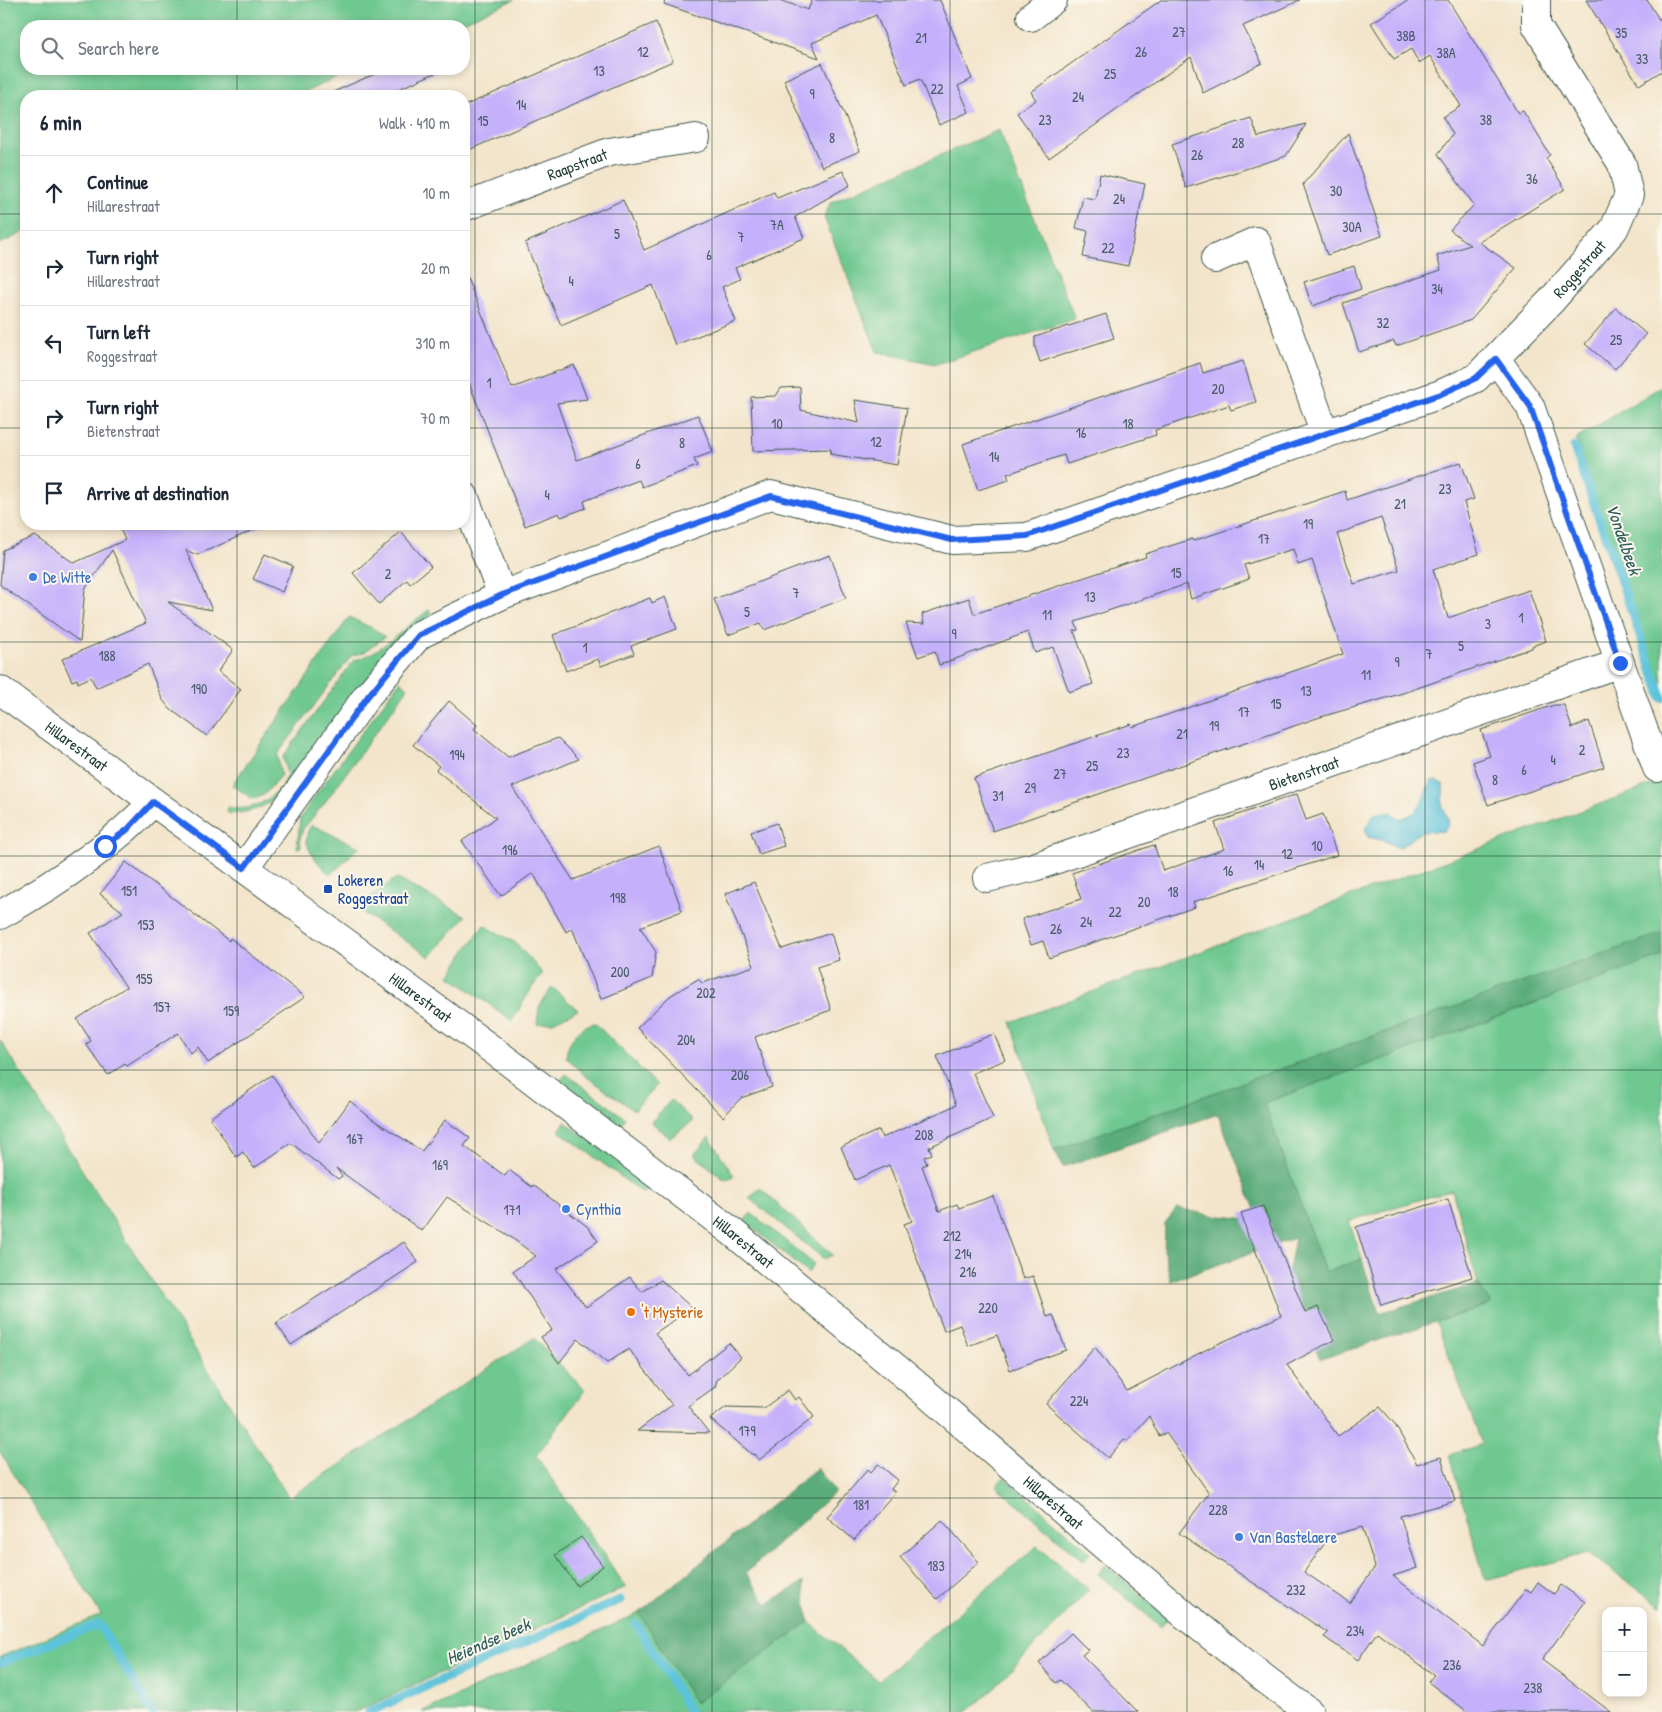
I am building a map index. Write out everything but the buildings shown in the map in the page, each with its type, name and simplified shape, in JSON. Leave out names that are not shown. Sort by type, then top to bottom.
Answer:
[{"type":"street","points":[[1031,17],[1053,0]]},
{"type":"street","name":"Roggestraat","points":[[244,868],[368,696],[419,635],[502,595],[771,496],[952,540],[1027,536],[1441,394],[1476,378],[1551,301],[1614,229],[1629,195],[1622,164],[1536,25],[1536,0]]},
{"type":"street","name":"Raapstraat","points":[[470,205],[609,152],[696,138]]},
{"type":"street","points":[[1215,258],[1256,241],[1325,434]]},
{"type":"street","points":[[1496,359],[1530,406],[1656,768]]},
{"type":"street","points":[[470,512],[502,595]]},
{"type":"street","name":"Bietenstraat","points":[[986,878],[1034,867],[1620,663]]},
{"type":"street","name":"Hillarestraat","points":[[0,690],[505,1059],[731,1231],[913,1382],[1186,1615],[1264,1679],[1309,1712]]},
{"type":"street","points":[[0,915],[36,895],[119,836],[153,802]]},
{"type":"green space","points":[[0,0],[514,0],[468,20],[20,20],[20,75],[343,75],[309,90],[20,90],[20,234],[0,244]]},
{"type":"green space","points":[[999,130],[1075,319],[936,364],[877,352],[824,217],[831,202]]},
{"type":"green space","points":[[1662,386],[1662,699],[1576,439]]},
{"type":"green space","points":[[429,610],[432,615],[312,750],[286,785],[283,783],[287,775],[283,757],[354,660],[383,646]]},
{"type":"green space","points":[[349,617],[374,629],[385,637],[363,653],[352,655],[277,755],[281,775],[264,795],[253,799],[232,785]]},
{"type":"green space","points":[[400,681],[408,688],[323,805],[303,829],[300,839],[301,847],[297,848],[300,819],[309,804]]},
{"type":"green space","points":[[1662,781],[1662,933],[1054,1150],[1011,1022]]},
{"type":"green space","points":[[278,790],[281,791],[276,797],[258,809],[229,814],[225,810],[228,807],[249,808],[255,806]]},
{"type":"green space","points":[[312,825],[359,847],[331,875],[315,859],[308,846],[308,832]]},
{"type":"green space","points":[[396,878],[466,916],[430,957],[360,911],[373,895]]},
{"type":"green space","points":[[484,925],[516,943],[543,974],[533,986],[512,1021],[450,976]]},
{"type":"green space","points":[[1662,933],[1662,956],[1264,1103],[1325,1272],[1362,1259],[1379,1313],[1478,1284],[1491,1304],[1321,1359],[1301,1322],[1287,1281],[1295,1238],[1171,1281],[1164,1253],[1165,1223],[1177,1208],[1210,1215],[1259,1220],[1218,1114],[1063,1167],[1054,1150]]},
{"type":"green space","points":[[1662,956],[1661,1606],[1588,1553],[1485,1580],[1449,1455],[1482,1444],[1436,1322],[1491,1304],[1478,1284],[1452,1190],[1349,1221],[1362,1259],[1325,1272],[1264,1103]]},
{"type":"green space","points":[[552,987],[578,1010],[553,1022],[537,1024],[539,1007]]},
{"type":"green space","points":[[595,1023],[657,1085],[634,1110],[584,1075],[566,1057],[569,1045],[575,1035],[584,1027]]},
{"type":"green space","points":[[0,1040],[289,1498],[534,1338],[585,1390],[536,1456],[626,1587],[356,1712],[0,1712],[0,1657],[101,1615],[0,1452]]},
{"type":"green space","points":[[566,1074],[625,1118],[619,1127],[559,1082]]},
{"type":"green space","points":[[671,1100],[693,1121],[670,1138],[651,1122]]},
{"type":"green space","points":[[565,1122],[650,1185],[644,1194],[559,1131]]},
{"type":"green space","points":[[709,1137],[734,1176],[725,1180],[694,1155]]},
{"type":"green space","points":[[760,1188],[833,1255],[824,1259],[749,1198]]},
{"type":"green space","points":[[751,1213],[814,1264],[808,1273],[744,1221]]},
{"type":"green space","points":[[817,1468],[835,1492],[746,1573],[767,1604],[803,1582],[809,1622],[695,1703],[639,1613]]},
{"type":"green space","points":[[1004,1477],[1090,1552],[1083,1561],[996,1486]]},
{"type":"green space","points":[[1037,1546],[1089,1590],[990,1692],[967,1712],[422,1712],[639,1613],[695,1703],[809,1622],[878,1681]]},
{"type":"green space","points":[[1105,1565],[1168,1618],[1161,1627],[1098,1574]]},
{"type":"water","points":[[1437,780],[1443,784],[1442,800],[1448,819],[1447,827],[1444,831],[1421,832],[1399,848],[1385,841],[1368,837],[1365,829],[1374,814],[1391,812],[1400,819],[1408,816],[1418,809],[1431,781]]},
{"type":"waterway","name":"Vondelbeek","points":[[1574,447],[1662,698]]},
{"type":"waterway","name":"Heiendse beek","points":[[369,1712],[620,1600]]},
{"type":"waterway","name":"Heiendse beek","points":[[0,1663],[99,1624],[152,1712]]},
{"type":"waterway","name":"Heiendse beek","points":[[636,1624],[690,1712]]},
{"type":"place","name":"De Witte","points":[[33,577]]},
{"type":"place","name":"Lokeren Roggestraat","points":[[328,889]]},
{"type":"place","name":"Cynthia","points":[[566,1209]]},
{"type":"place","name":"'t Mysterie","points":[[631,1312]]},
{"type":"place","name":"Van Bastelaere","points":[[1239,1537]]},
{"type":"route","points":[[105,846],[127,830],[153,802],[244,868],[368,696],[419,635],[502,595],[771,496],[952,540],[1027,536],[1441,394],[1476,378],[1496,359],[1530,406],[1620,663]]}]
